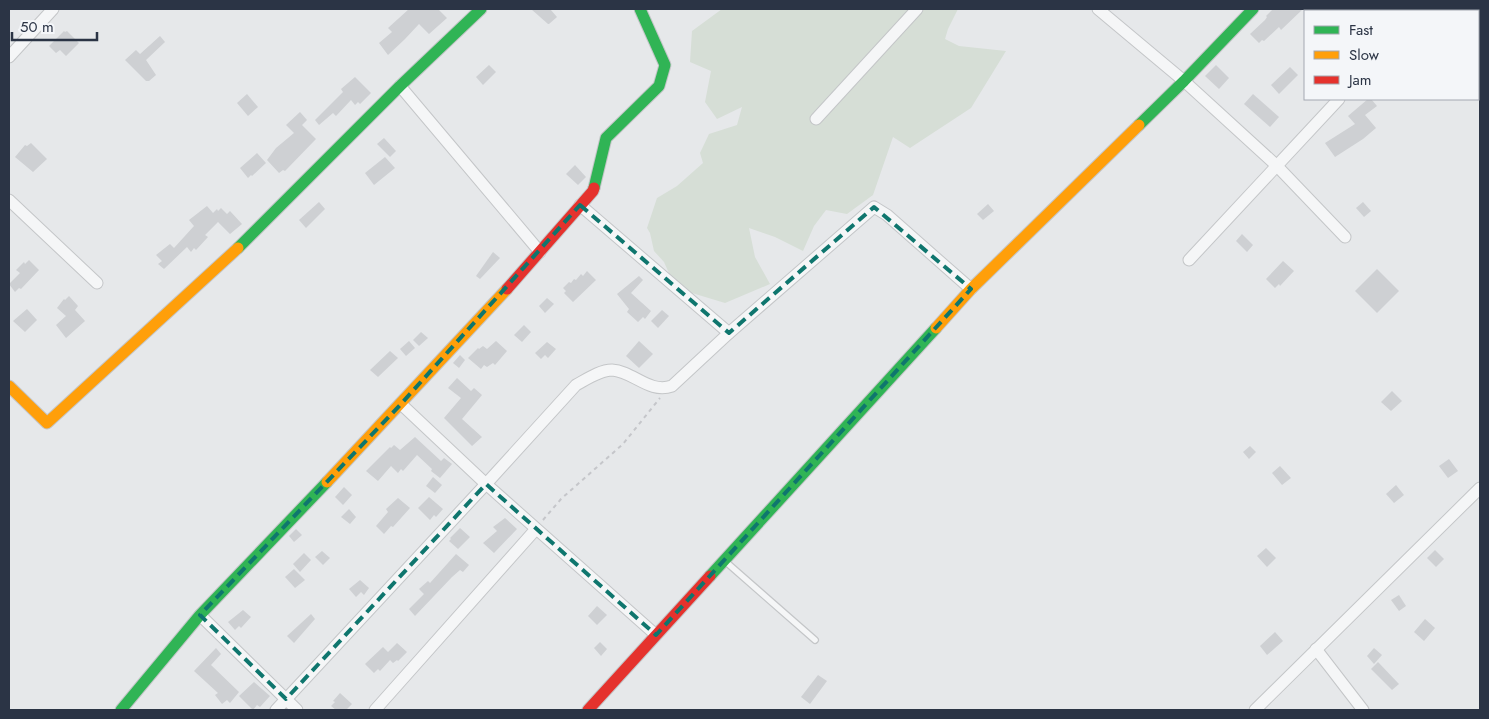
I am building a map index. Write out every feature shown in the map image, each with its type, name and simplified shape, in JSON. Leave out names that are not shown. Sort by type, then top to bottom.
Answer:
[{"type":"street","points":[[9,57],[53,9]]},
{"type":"street","points":[[9,386],[47,423],[242,245],[400,86],[482,9]]},
{"type":"street","points":[[121,710],[200,615],[401,404],[540,252],[592,191],[606,138],[659,86],[665,65],[640,9]]},
{"type":"street","points":[[816,119],[917,9]]},
{"type":"street","points":[[1098,9],[1184,81],[1276,165],[1345,237]]},
{"type":"street","points":[[588,710],[971,289],[1184,81],[1254,9]]},
{"type":"street","points":[[400,86],[540,252]]},
{"type":"street","points":[[1189,260],[1338,100]]},
{"type":"street","points":[[9,200],[97,283]]},
{"type":"street","points":[[580,205],[729,333]]},
{"type":"street","points":[[276,710],[576,385],[594,375],[612,370],[655,387],[667,388],[672,386],[729,333],[874,207],[887,216],[971,289]]},
{"type":"street","points":[[401,404],[486,484],[656,635]]},
{"type":"street","points":[[1255,710],[1480,488]]},
{"type":"street","points":[[375,710],[536,529]]},
{"type":"street","points":[[200,615],[297,710]]},
{"type":"street","points":[[1316,649],[1363,710]]},
{"type":"lane","points":[[724,560],[815,640]]},
{"type":"path","points":[[536,529],[561,499],[623,444],[667,388]]},
{"type":"highlighted area","points":[[580,205],[729,333],[874,207],[971,289],[656,635],[486,484],[286,699],[200,615],[401,404]]},
{"type":"shaded area","points":[[722,9],[958,9],[945,39],[959,46],[1006,51],[971,108],[910,148],[893,137],[873,195],[847,214],[826,210],[814,226],[803,251],[775,237],[749,228],[755,257],[770,284],[725,303],[692,293],[672,280],[664,262],[654,251],[647,228],[657,198],[677,186],[703,163],[700,153],[709,134],[737,125],[742,107],[717,119],[705,102],[711,71],[690,62],[692,31]]},
{"type":"building","points":[[409,9],[438,9],[447,18],[429,34],[419,24],[388,55],[379,43],[392,32],[388,28]]},
{"type":"building","points":[[531,9],[550,9],[557,17],[548,24]]},
{"type":"building","points":[[1273,9],[1303,9],[1281,30],[1279,27],[1264,41],[1262,40],[1259,43],[1250,34],[1265,20],[1266,16]]},
{"type":"building","points":[[64,31],[67,31],[79,43],[66,56],[60,50],[56,53],[49,46]]},
{"type":"building","points":[[160,36],[165,42],[146,60],[156,75],[149,81],[146,81],[125,60],[136,50],[140,54]]},
{"type":"building","points":[[489,65],[496,72],[483,85],[476,77]]},
{"type":"building","points":[[1216,65],[1229,78],[1219,89],[1205,76]]},
{"type":"building","points":[[1290,67],[1298,75],[1279,94],[1271,85]]},
{"type":"building","points":[[355,77],[371,93],[360,104],[358,102],[355,105],[351,100],[336,116],[333,113],[319,125],[315,120],[343,92],[341,89]]},
{"type":"building","points":[[247,94],[258,107],[248,116],[237,103]]},
{"type":"building","points":[[1253,94],[1279,117],[1270,127],[1244,104]]},
{"type":"building","points":[[1367,100],[1372,100],[1377,106],[1365,115],[1376,128],[1335,157],[1325,143],[1355,124],[1348,116]]},
{"type":"building","points":[[300,112],[307,120],[302,125],[316,139],[285,171],[283,170],[279,173],[267,160],[276,148],[294,133],[286,125]]},
{"type":"building","points":[[384,138],[396,151],[390,157],[377,144]]},
{"type":"building","points":[[31,143],[47,159],[33,172],[15,157],[25,145],[27,146]]},
{"type":"building","points":[[257,153],[266,163],[248,178],[240,168]]},
{"type":"building","points":[[385,157],[395,168],[374,185],[365,173]]},
{"type":"building","points":[[575,165],[586,177],[578,185],[566,174]]},
{"type":"building","points":[[319,202],[325,209],[306,228],[299,220]]},
{"type":"building","points":[[1363,202],[1371,211],[1364,217],[1356,208]]},
{"type":"building","points":[[988,204],[994,211],[983,220],[977,214]]},
{"type":"building","points":[[207,206],[213,213],[221,208],[227,214],[230,211],[242,224],[230,234],[218,222],[205,235],[208,237],[196,250],[194,248],[191,252],[187,247],[164,269],[158,264],[162,261],[156,255],[170,244],[174,248],[194,226],[189,220]]},
{"type":"building","points":[[1242,234],[1253,245],[1247,252],[1236,241]]},
{"type":"building","points":[[493,252],[500,258],[480,279],[476,276]]},
{"type":"building","points":[[29,260],[39,270],[21,289],[19,288],[15,292],[9,284],[20,273],[16,270]]},
{"type":"building","points":[[1283,261],[1294,271],[1280,286],[1279,284],[1275,288],[1266,279]]},
{"type":"building","points":[[1377,269],[1399,291],[1377,313],[1355,291]]},
{"type":"building","points":[[587,271],[596,280],[573,302],[564,293],[566,291],[563,288],[569,282],[571,283],[574,279],[576,280],[581,274],[583,276]]},
{"type":"building","points":[[639,276],[643,280],[631,293],[651,311],[645,319],[643,317],[638,322],[627,312],[629,309],[617,294]]},
{"type":"building","points":[[69,296],[78,306],[75,310],[85,321],[66,338],[56,325],[66,316],[57,308]]},
{"type":"building","points":[[547,298],[554,304],[545,313],[539,306]]},
{"type":"building","points":[[27,309],[37,320],[25,332],[13,321]]},
{"type":"building","points":[[662,310],[669,316],[658,328],[651,321]]},
{"type":"building","points":[[524,325],[531,332],[522,342],[514,335]]},
{"type":"building","points":[[421,332],[428,338],[419,346],[413,340]]},
{"type":"building","points":[[409,341],[415,348],[406,356],[400,349]]},
{"type":"building","points":[[496,341],[507,351],[495,365],[493,363],[487,367],[484,365],[481,369],[468,358],[478,348],[483,346],[487,349]]},
{"type":"building","points":[[639,341],[653,354],[639,368],[626,356]]},
{"type":"building","points":[[547,342],[556,349],[548,358],[545,355],[541,359],[535,353]]},
{"type":"building","points":[[390,351],[398,358],[378,377],[370,370]]},
{"type":"building","points":[[460,355],[465,360],[459,368],[453,363]]},
{"type":"building","points":[[457,378],[471,391],[474,388],[482,395],[462,419],[482,437],[472,446],[444,418],[461,398],[448,388]]},
{"type":"building","points":[[1392,391],[1402,401],[1391,411],[1381,402]]},
{"type":"building","points":[[415,437],[441,461],[444,458],[452,464],[440,478],[417,455],[403,471],[401,469],[398,473],[391,466],[378,481],[366,471],[390,447],[394,445],[400,450]]},
{"type":"building","points":[[1250,446],[1256,452],[1249,459],[1243,452]]},
{"type":"building","points":[[1449,459],[1458,471],[1448,478],[1439,466]]},
{"type":"building","points":[[1280,466],[1291,478],[1282,485],[1272,473]]},
{"type":"building","points":[[433,477],[442,485],[435,493],[426,486]]},
{"type":"building","points":[[1396,485],[1404,495],[1394,503],[1386,494]]},
{"type":"building","points":[[344,487],[352,495],[343,505],[335,497]]},
{"type":"building","points":[[429,497],[443,509],[436,517],[434,515],[430,520],[418,508]]},
{"type":"building","points":[[398,498],[410,508],[384,534],[376,526],[388,512],[386,509]]},
{"type":"building","points":[[349,509],[356,517],[350,524],[341,517]]},
{"type":"building","points":[[505,518],[517,529],[494,553],[483,543],[497,531],[493,527]]},
{"type":"building","points":[[460,528],[470,537],[458,549],[449,541]]},
{"type":"building","points":[[296,529],[302,535],[294,542],[289,536]]},
{"type":"building","points":[[1266,548],[1276,558],[1267,567],[1257,556]]},
{"type":"building","points":[[1435,550],[1444,559],[1436,567],[1427,558]]},
{"type":"building","points":[[322,551],[330,558],[323,565],[315,557]]},
{"type":"building","points":[[304,553],[311,560],[300,572],[293,564]]},
{"type":"building","points":[[456,554],[469,565],[463,572],[460,570],[452,577],[415,616],[409,609],[424,594],[419,589],[428,581],[430,583]]},
{"type":"building","points":[[294,569],[305,580],[295,588],[285,577]]},
{"type":"building","points":[[360,580],[369,588],[364,595],[361,592],[356,597],[349,589]]},
{"type":"building","points":[[1399,595],[1406,606],[1399,611],[1391,600]]},
{"type":"building","points":[[597,606],[607,615],[597,625],[588,616]]},
{"type":"building","points":[[243,610],[251,617],[241,628],[239,626],[235,630],[228,622]]},
{"type":"building","points":[[311,614],[315,619],[294,643],[287,636]]},
{"type":"building","points":[[1425,619],[1435,628],[1424,641],[1414,632]]},
{"type":"building","points":[[1275,632],[1283,641],[1267,655],[1260,646]]},
{"type":"building","points":[[600,642],[607,649],[601,656],[594,648]]},
{"type":"building","points":[[397,643],[407,652],[398,661],[393,663],[390,660],[380,671],[378,669],[374,673],[365,664],[383,647],[388,652]]},
{"type":"building","points":[[216,648],[221,654],[211,665],[239,692],[230,703],[227,700],[222,704],[215,695],[218,693],[194,671]]},
{"type":"building","points":[[1374,648],[1382,655],[1374,664],[1367,656]]},
{"type":"building","points":[[1378,662],[1399,684],[1392,690],[1371,669]]},
{"type":"building","points":[[818,675],[827,681],[810,704],[801,697]]},
{"type":"building","points":[[254,682],[270,696],[260,707],[257,705],[253,710],[239,696]]},
{"type":"building","points":[[340,693],[352,704],[346,710],[336,710],[331,706]]},
{"type":"traffic: fast","points":[[238,248],[400,86],[481,9]]},
{"type":"traffic: fast","points":[[594,188],[606,138],[659,86],[665,65],[640,9]]},
{"type":"traffic: fast","points":[[1139,125],[1253,9]]},
{"type":"traffic: fast","points":[[710,576],[936,328]]},
{"type":"traffic: fast","points":[[121,710],[200,615],[327,482]]},
{"type":"traffic: slow","points":[[936,328],[971,289],[1139,125]]},
{"type":"traffic: slow","points":[[9,386],[47,423],[238,248]]},
{"type":"traffic: slow","points":[[327,482],[507,289]]},
{"type":"traffic: jam","points":[[507,289],[594,188]]},
{"type":"traffic: jam","points":[[588,710],[710,576]]}]
